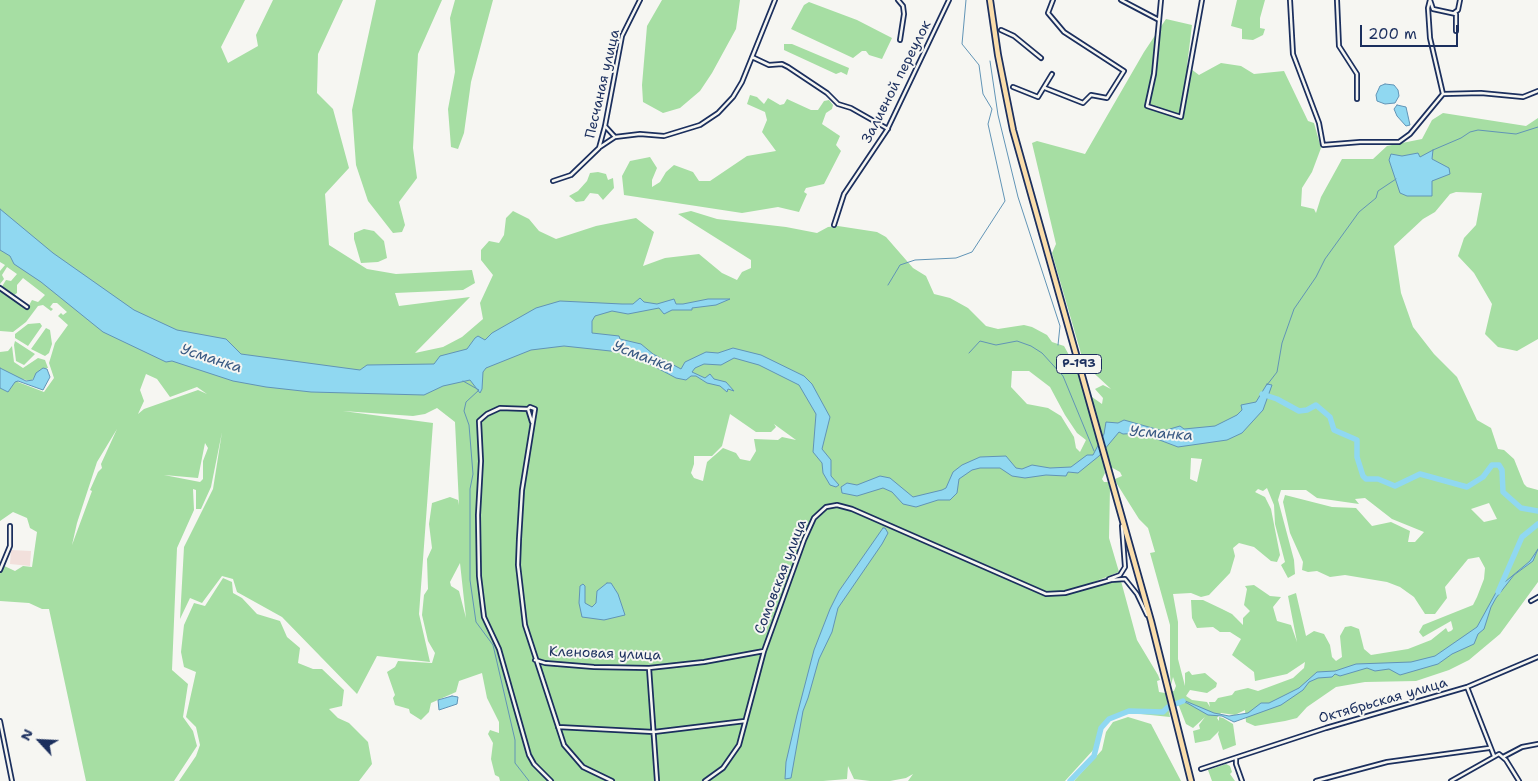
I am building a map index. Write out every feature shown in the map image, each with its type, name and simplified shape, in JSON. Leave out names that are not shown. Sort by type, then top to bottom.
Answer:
[{"type":"highway","name":"Р-193","points":[[990,0],[998,55],[1013,130],[1151,621],[1191,781]]},
{"type":"street","name":"Песчаная улица","points":[[552,181],[571,175],[599,148],[622,36],[640,0]]},
{"type":"street","points":[[599,148],[615,137],[640,134],[668,136],[700,126],[718,113],[733,97],[776,0]]},
{"type":"street","points":[[898,0],[903,6],[904,14],[900,40]]},
{"type":"street","name":"Заливной переулок","points":[[834,224],[850,183],[888,129],[949,0]]},
{"type":"street","points":[[1045,88],[1083,103],[1091,95],[1107,98],[1124,71],[1073,40],[1060,28],[1048,13],[1053,0]]},
{"type":"street","points":[[1121,0],[1160,20]]},
{"type":"street","points":[[1160,0],[1160,20],[1154,74],[1147,106],[1180,117],[1202,0]]},
{"type":"street","points":[[1290,0],[1293,54],[1318,123],[1323,146],[1360,142],[1399,142],[1410,134],[1443,94],[1481,93],[1522,97],[1538,91]]},
{"type":"street","points":[[1337,0],[1339,46],[1357,74],[1357,99]]},
{"type":"street","points":[[1430,0],[1428,8],[1430,38],[1443,94]]},
{"type":"street","points":[[1430,0],[1433,9],[1454,13],[1457,16],[1456,30]]},
{"type":"street","points":[[1454,13],[1458,10],[1460,0]]},
{"type":"street","points":[[1000,30],[1014,36],[1041,58]]},
{"type":"street","points":[[752,56],[769,65],[782,64],[788,67],[827,93],[838,104],[851,108],[888,129]]},
{"type":"street","points":[[1013,87],[1038,97],[1052,74]]},
{"type":"street","points":[[605,126],[615,137]]},
{"type":"street","points":[[0,288],[27,307]]},
{"type":"street","points":[[551,781],[534,764],[529,755],[499,649],[484,617],[479,582],[478,515],[481,461],[479,421],[487,414],[500,408],[528,409],[530,407],[534,409],[521,502],[518,565],[525,625],[535,660],[564,745],[575,760],[589,770],[612,781]]},
{"type":"street","name":"Сомовская улица","points":[[705,781],[723,768],[733,755],[745,721],[764,651],[809,526],[819,511],[830,506],[842,506],[857,511],[1044,593],[1061,594],[1096,584]]},
{"type":"street","points":[[1096,584],[1118,576],[1124,569],[1125,548],[1121,514]]},
{"type":"street","points":[[0,570],[10,546],[10,526]]},
{"type":"street","points":[[1096,584],[1121,578],[1126,580],[1151,621]]},
{"type":"street","points":[[1531,601],[1538,597]]},
{"type":"street","name":"Кленовая улица","points":[[535,660],[564,665],[649,668],[704,662],[764,651]]},
{"type":"street","name":"Октябрьская улица","points":[[1201,769],[1326,728],[1467,687],[1538,657]]},
{"type":"street","points":[[649,668],[657,781]]},
{"type":"street","points":[[1467,687],[1494,756]]},
{"type":"street","points":[[0,721],[12,781]]},
{"type":"street","points":[[557,726],[654,732],[745,721]]},
{"type":"street","points":[[1504,757],[1522,747],[1538,744]]},
{"type":"street","points":[[1316,781],[1387,762],[1490,748]]},
{"type":"street","points":[[1451,781],[1499,754],[1504,757],[1519,781]]},
{"type":"street","points":[[1236,759],[1242,781]]},
{"type":"shaded area","points":[[11,550],[31,551],[30,566],[10,564]]},
{"type":"green space","points":[[0,0],[245,0],[221,47],[228,63],[258,46],[256,35],[273,0],[343,0],[318,54],[317,93],[333,109],[349,168],[325,194],[329,245],[367,269],[396,274],[472,270],[475,283],[463,290],[395,293],[399,306],[470,297],[415,353],[443,347],[462,337],[483,319],[480,303],[493,275],[481,260],[481,250],[489,241],[499,243],[504,235],[506,218],[513,211],[529,219],[539,231],[556,239],[596,226],[636,218],[654,232],[643,266],[665,258],[699,254],[722,273],[737,280],[742,272],[751,268],[751,260],[678,214],[691,211],[717,219],[786,227],[817,233],[828,227],[838,226],[877,232],[886,237],[913,268],[926,276],[934,294],[950,298],[968,308],[986,326],[998,329],[1024,325],[1032,327],[1047,335],[1052,342],[1064,346],[1092,397],[1102,404],[1103,398],[1095,389],[1103,385],[1111,389],[1084,364],[1052,253],[1056,244],[1032,143],[1037,141],[1085,154],[1144,52],[1166,19],[1192,25],[1187,66],[1199,75],[1221,63],[1241,66],[1254,74],[1284,71],[1308,121],[1314,123],[1321,148],[1312,172],[1302,188],[1301,206],[1314,209],[1316,213],[1321,197],[1342,159],[1373,159],[1387,146],[1422,139],[1432,120],[1443,113],[1526,126],[1538,118],[1538,339],[1517,351],[1498,347],[1485,334],[1492,304],[1474,273],[1458,256],[1464,238],[1476,225],[1482,193],[1456,192],[1450,194],[1435,212],[1423,219],[1394,246],[1401,293],[1413,327],[1434,354],[1457,377],[1477,420],[1491,428],[1498,449],[1504,450],[1514,459],[1524,484],[1527,487],[1538,490],[1538,582],[1500,634],[1469,660],[1449,670],[1416,681],[1365,682],[1336,687],[1307,707],[1297,718],[1285,721],[1255,726],[1246,722],[1245,710],[1235,715],[1221,713],[1217,718],[1219,721],[1219,717],[1233,724],[1236,745],[1223,750],[1218,734],[1219,731],[1210,740],[1195,743],[1193,731],[1200,729],[1199,725],[1205,717],[1193,728],[1186,724],[1177,701],[1167,701],[1170,717],[1131,713],[1107,718],[1101,726],[1095,748],[1065,781],[908,781],[913,774],[906,778],[890,781],[870,781],[854,779],[848,766],[847,779],[823,781],[500,781],[499,777],[495,775],[491,759],[493,743],[488,734],[490,730],[499,733],[499,722],[487,698],[482,673],[459,681],[456,692],[431,703],[429,712],[421,720],[410,713],[409,709],[395,705],[393,698],[395,695],[387,672],[395,667],[398,661],[432,663],[435,653],[428,641],[422,615],[424,595],[428,589],[427,559],[432,548],[429,524],[432,503],[450,497],[458,500],[459,505],[455,422],[437,408],[425,414],[413,416],[343,411],[433,423],[419,614],[430,662],[377,656],[357,694],[282,617],[237,592],[233,579],[222,576],[202,603],[190,598],[180,619],[184,547],[213,489],[222,432],[211,487],[201,509],[196,509],[196,490],[193,489],[194,510],[177,548],[172,670],[188,684],[183,717],[193,731],[197,746],[174,781],[86,781],[49,609],[42,609],[29,603],[0,601],[0,564],[15,571],[23,566],[32,567],[37,532],[30,528],[27,518],[13,512],[0,521],[0,352],[8,351],[12,346],[14,362],[23,368],[38,358],[45,360],[48,368],[43,368],[31,381],[17,378],[18,382],[44,392],[54,378],[49,363],[55,343],[68,325],[58,316],[61,313],[63,315],[67,312],[57,303],[53,303],[50,307],[53,309],[51,311],[43,305],[38,306],[26,322],[13,332],[0,331],[0,289],[28,307],[32,300],[38,302],[45,295],[23,278],[17,285],[17,293],[13,296],[1,288],[6,280],[11,281],[17,274],[7,267],[2,275],[4,279],[0,284],[0,271],[5,265],[0,262]],"holes":[[[1012,371],[1029,371],[1050,387],[1077,433],[1086,440],[1080,452],[1076,448],[1074,437],[1061,416],[1048,408],[1027,404],[1011,387]],[[146,374],[157,379],[170,397],[197,387],[207,394],[198,390],[144,409],[138,414],[144,401],[140,390]],[[730,414],[756,432],[771,432],[776,427],[774,424],[796,440],[782,437],[778,440],[754,439],[756,451],[750,461],[740,459],[736,453],[723,448],[707,462],[703,481],[694,478],[691,473],[694,456],[712,456],[722,446]],[[117,429],[101,464],[102,468],[98,472],[90,490],[92,491],[72,545],[77,523],[97,462]],[[205,443],[208,448],[203,461],[203,479],[200,482],[164,475],[198,478]],[[1191,458],[1202,459],[1197,482],[1190,479]],[[1109,466],[1120,472],[1122,476],[1115,479],[1117,484],[1139,519],[1148,528],[1155,552],[1150,553],[1170,625],[1170,674],[1171,685],[1173,677],[1176,686],[1174,691],[1159,692],[1157,681],[1160,680],[1137,640],[1121,581],[1095,586],[1094,582],[1119,572],[1109,538],[1110,488],[1108,482],[1104,482],[1102,479],[1105,473],[1104,468]],[[1267,488],[1274,505],[1275,524],[1285,562],[1281,565],[1288,578],[1295,574],[1294,560],[1278,500],[1281,490],[1306,490],[1317,498],[1359,504],[1355,499],[1365,498],[1392,519],[1424,532],[1415,542],[1408,542],[1410,531],[1391,522],[1372,526],[1356,508],[1332,507],[1285,495],[1283,502],[1290,533],[1303,562],[1302,570],[1308,572],[1317,571],[1330,577],[1345,575],[1387,582],[1400,587],[1414,597],[1425,614],[1435,614],[1447,598],[1445,587],[1468,559],[1479,557],[1485,568],[1484,579],[1477,597],[1473,605],[1423,625],[1419,632],[1423,637],[1451,621],[1453,629],[1451,631],[1448,632],[1446,628],[1431,640],[1408,649],[1371,655],[1364,649],[1359,629],[1351,626],[1345,627],[1340,636],[1342,657],[1336,661],[1332,657],[1330,645],[1324,634],[1314,631],[1306,636],[1296,593],[1288,596],[1297,642],[1291,625],[1277,621],[1273,607],[1281,597],[1270,596],[1254,585],[1245,586],[1247,589],[1244,605],[1250,611],[1243,618],[1243,625],[1232,614],[1222,609],[1203,600],[1191,600],[1192,618],[1197,628],[1213,627],[1220,632],[1230,632],[1241,639],[1232,655],[1254,672],[1255,681],[1287,674],[1305,662],[1304,668],[1293,678],[1258,691],[1248,688],[1235,691],[1232,695],[1218,698],[1215,702],[1209,702],[1210,707],[1207,702],[1192,700],[1186,696],[1190,690],[1207,693],[1216,687],[1217,683],[1205,673],[1192,675],[1189,671],[1185,673],[1185,686],[1178,659],[1178,622],[1173,594],[1191,593],[1201,597],[1209,595],[1230,573],[1235,556],[1233,548],[1239,543],[1254,547],[1271,561],[1277,562],[1280,555],[1271,509],[1265,497],[1255,492],[1258,489],[1263,491]],[[1489,503],[1497,519],[1484,522],[1471,509]],[[460,563],[466,618],[459,591],[451,586],[450,582]]]},
{"type":"green space","points":[[376,0],[442,0],[418,54],[413,148],[417,178],[399,202],[405,225],[402,232],[393,233],[368,201],[356,165],[352,110]]},
{"type":"green space","points":[[455,0],[493,0],[471,82],[464,133],[458,149],[451,147],[448,109],[455,72],[450,18]]},
{"type":"green space","points":[[662,0],[740,0],[736,29],[700,91],[680,108],[663,113],[643,102],[642,85],[647,26]]},
{"type":"green space","points":[[1237,0],[1265,0],[1260,18],[1260,28],[1265,29],[1263,35],[1253,40],[1242,39],[1242,29],[1231,26]]},
{"type":"green space","points":[[809,2],[857,20],[892,38],[882,59],[869,55],[866,51],[862,51],[853,58],[791,29],[804,5]]},
{"type":"green space","points":[[784,44],[792,44],[849,68],[847,75],[841,72],[836,74],[784,50]]},
{"type":"green space","points":[[750,95],[757,97],[764,104],[768,98],[780,105],[784,104],[787,99],[811,110],[818,110],[824,101],[829,100],[833,105],[832,109],[826,113],[822,124],[840,136],[836,145],[841,151],[824,184],[806,188],[804,192],[807,194],[799,212],[778,207],[742,213],[624,195],[622,176],[630,161],[650,157],[657,168],[652,180],[652,187],[660,182],[666,172],[674,165],[693,172],[699,181],[710,181],[747,156],[776,151],[762,132],[767,120],[765,112],[747,104]]},
{"type":"green space","points":[[590,173],[606,174],[608,180],[613,178],[614,188],[603,200],[598,194],[590,193],[584,201],[576,202],[569,196],[578,191],[587,181]]},
{"type":"green space","points":[[364,229],[374,231],[384,241],[387,258],[378,262],[361,263],[354,233]]},
{"type":"green space","points":[[40,323],[42,326],[28,346],[15,338],[15,334],[28,324]]},
{"type":"green space","points":[[46,328],[50,330],[52,344],[49,353],[45,356],[31,349]]},
{"type":"green space","points":[[15,341],[35,354],[24,365],[16,361]]},
{"type":"green space","points":[[223,578],[232,582],[233,593],[242,598],[257,614],[280,621],[287,637],[300,648],[298,663],[313,669],[322,669],[344,690],[342,706],[329,709],[338,718],[349,723],[368,742],[372,764],[359,781],[179,781],[196,756],[200,745],[196,727],[186,717],[196,672],[184,667],[181,652],[184,625],[194,603],[205,606]]},
{"type":"green space","points":[[1128,717],[1151,724],[1181,781],[1074,781],[1102,750],[1106,732],[1113,722]]},
{"type":"green space","points":[[1226,764],[1230,766],[1232,772],[1230,774],[1235,781],[1212,781],[1208,770]]},
{"type":"water","points":[[1385,84],[1394,85],[1398,90],[1399,96],[1395,103],[1385,104],[1377,101],[1376,95],[1380,86]]},
{"type":"water","points":[[1397,105],[1406,107],[1410,125],[1406,126],[1397,116],[1394,109]]},
{"type":"water","points":[[1433,150],[1432,159],[1449,168],[1450,174],[1432,181],[1432,196],[1407,196],[1400,193],[1389,160],[1391,154],[1402,156],[1418,153],[1420,157]]},
{"type":"water","points":[[0,209],[53,253],[134,310],[177,330],[226,339],[241,354],[360,370],[367,365],[434,364],[440,356],[467,349],[478,336],[485,340],[492,333],[536,308],[560,301],[633,304],[640,298],[644,302],[657,304],[674,299],[676,304],[683,304],[708,299],[730,299],[716,305],[692,308],[692,310],[672,310],[664,314],[659,308],[628,314],[612,311],[595,316],[592,321],[592,333],[619,336],[620,339],[641,344],[653,354],[681,369],[685,362],[706,352],[718,353],[733,348],[761,355],[804,376],[812,384],[830,417],[822,449],[831,460],[831,476],[839,485],[836,487],[830,485],[823,473],[822,463],[813,452],[816,414],[799,385],[759,365],[734,358],[721,365],[704,364],[695,368],[692,372],[705,378],[710,374],[714,379],[726,382],[734,391],[728,389],[727,392],[720,386],[707,383],[696,376],[691,376],[686,380],[676,378],[629,353],[564,346],[531,350],[486,368],[483,372],[480,393],[470,380],[443,386],[424,395],[311,392],[266,387],[233,381],[172,361],[166,362],[103,332],[41,282],[14,264],[10,256],[0,250]]},
{"type":"water","points":[[0,368],[26,381],[33,380],[36,373],[43,368],[47,369],[50,377],[43,390],[18,381],[15,382],[8,392],[0,388]]},
{"type":"water","points":[[1267,384],[1272,385],[1263,410],[1242,433],[1227,440],[1178,447],[1141,433],[1123,434],[1119,432],[1099,456],[1078,473],[1068,472],[1066,476],[1046,475],[1025,478],[1012,476],[1000,468],[980,468],[972,470],[959,479],[957,493],[950,500],[938,500],[916,507],[903,504],[892,492],[883,488],[857,496],[842,493],[841,487],[847,483],[857,485],[880,476],[890,478],[913,497],[942,490],[946,488],[953,472],[962,465],[980,457],[1006,456],[1016,468],[1022,469],[1032,465],[1050,468],[1071,467],[1087,455],[1093,455],[1104,434],[1106,422],[1118,423],[1124,420],[1163,431],[1180,426],[1184,429],[1215,426],[1237,415],[1242,410],[1241,405],[1256,402]]},
{"type":"water","points":[[883,528],[888,533],[882,544],[838,608],[832,632],[819,659],[803,711],[791,778],[785,779],[786,762],[814,650],[830,609],[839,591]]},
{"type":"water","points":[[1538,549],[1533,561],[1514,575],[1496,598],[1484,629],[1478,634],[1474,644],[1452,654],[1438,664],[1400,675],[1389,669],[1375,671],[1367,668],[1340,676],[1335,674],[1332,677],[1318,678],[1309,682],[1303,690],[1281,705],[1234,722],[1222,716],[1208,715],[1187,703],[1183,702],[1178,705],[1176,702],[1183,700],[1214,713],[1229,716],[1248,713],[1261,703],[1269,703],[1299,688],[1317,672],[1335,671],[1356,664],[1411,662],[1435,656],[1477,627],[1499,587],[1530,561]]},
{"type":"water","points":[[607,583],[611,583],[618,594],[625,615],[604,620],[582,617],[579,603],[580,586],[583,584],[585,586],[585,603],[592,607],[596,603],[597,591]]},
{"type":"water","points":[[452,696],[458,697],[457,704],[439,710],[438,700]]},
{"type":"waterway","points":[[888,285],[900,265],[915,260],[956,258],[972,252],[1005,201],[988,124],[992,109],[983,94],[979,65],[962,44],[966,0]]},
{"type":"waterway","points":[[990,61],[998,115],[1018,197],[1060,326],[1058,345]]},
{"type":"waterway","points":[[1433,150],[1478,130],[1516,134],[1538,127]]},
{"type":"waterway","points":[[1267,385],[1277,372],[1282,343],[1294,309],[1316,277],[1325,259],[1359,212],[1376,198],[1378,191],[1396,179]]},
{"type":"waterway","points":[[969,353],[980,341],[996,345],[1017,341],[1031,346],[1042,353],[1063,376],[1094,451]]},
{"type":"waterway","points":[[463,381],[479,390],[466,402],[464,411],[469,425],[473,474],[470,489],[470,580],[476,622],[493,645],[515,740],[515,763],[529,781]]},
{"type":"waterway","name":"Усманка","points":[[1262,394],[1277,399],[1299,411],[1307,410],[1316,405],[1330,417],[1334,430],[1357,440],[1357,457],[1363,476],[1366,479],[1378,479],[1395,486],[1420,474],[1467,487],[1483,477],[1492,465],[1499,465],[1502,470],[1503,492],[1521,508],[1538,511]]},
{"type":"waterway","points":[[1498,592],[1522,537],[1538,524]]},
{"type":"waterway","points":[[1070,781],[1094,756],[1101,728],[1109,719],[1129,711],[1163,712],[1168,707],[1183,701]]}]
